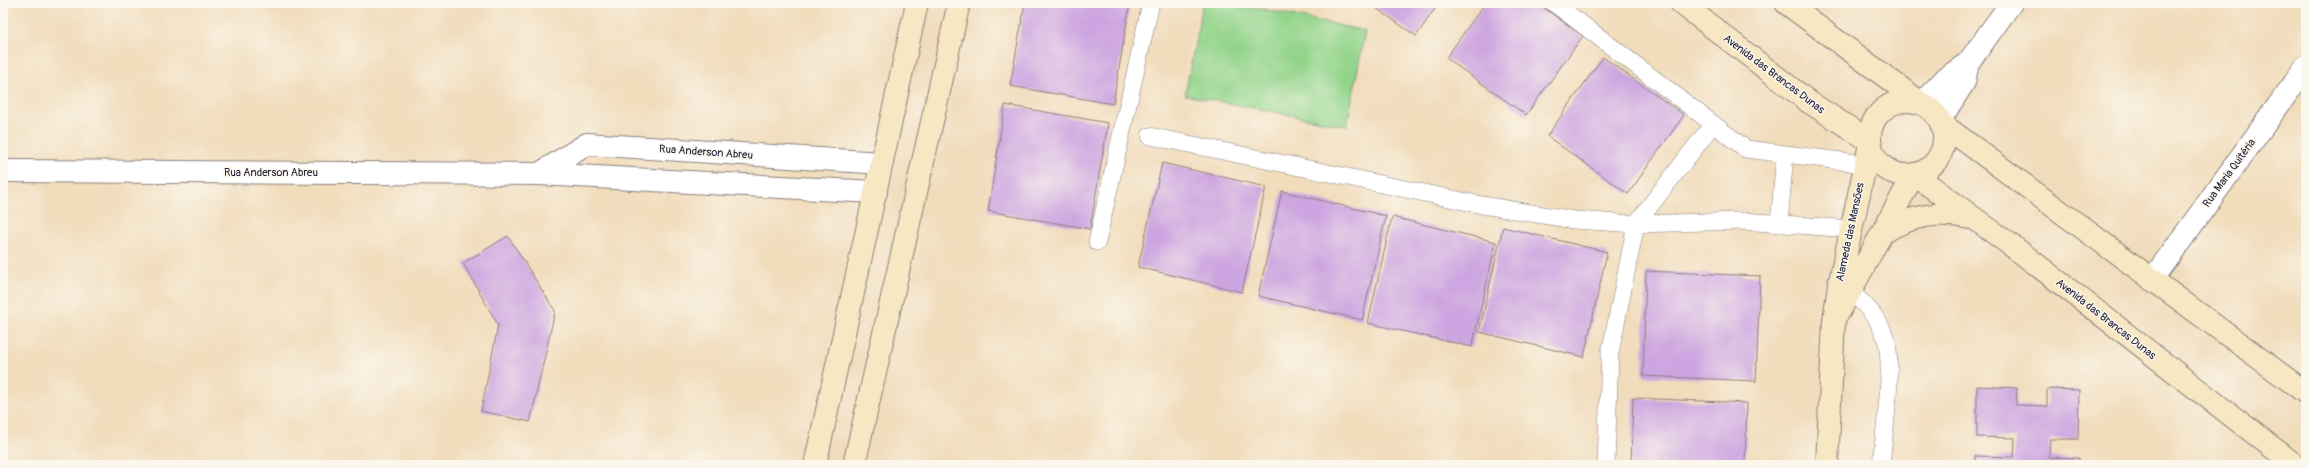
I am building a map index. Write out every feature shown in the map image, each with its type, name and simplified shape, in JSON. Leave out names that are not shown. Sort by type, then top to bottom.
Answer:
[{"type":"main road","points":[[815,465],[918,3]]},
{"type":"main road","points":[[854,465],[959,3]]},
{"type":"main road","name":"Avenida das Brancas Dunas","points":[[1681,3],[1702,11],[1808,102],[1869,150]]},
{"type":"main road","points":[[1786,3],[1930,108],[1941,122],[2306,393]]},
{"type":"main road","points":[[1922,103],[1898,101],[1888,105],[1873,122],[1869,150],[1882,165],[1891,172],[1903,175],[1914,174],[1934,164],[1940,156],[1944,134],[1941,122]]},
{"type":"main road","name":"Alameda das Mansões","points":[[1827,465],[1834,320],[1845,288],[1851,229],[1869,150]]},
{"type":"main road","name":"Avenida das Brancas Dunas","points":[[1914,174],[1971,218],[2019,251],[2295,465]]},
{"type":"main road","name":"Alameda das Mansões","points":[[1845,288],[1884,232],[1914,174]]},
{"type":"main road","points":[[1884,232],[1912,218],[1928,215],[1950,214],[1971,218]]},
{"type":"street","points":[[1922,103],[1946,78],[1968,63],[2011,3]]},
{"type":"street","points":[[1941,122],[1964,82],[1968,63]]},
{"type":"street","name":"Rua Maria Quitéria","points":[[2152,280],[2306,67]]},
{"type":"street","name":"Rua Anderson Abreu","points":[[539,174],[587,144],[882,163]]},
{"type":"street","name":"Rua Anderson Abreu","points":[[3,171],[539,174],[876,192]]},
{"type":"lane","points":[[1097,242],[1151,3]]},
{"type":"lane","points":[[1554,3],[1746,149],[1785,154],[1869,150]]},
{"type":"lane","points":[[1606,465],[1610,353],[1636,224],[1713,124]]},
{"type":"lane","points":[[1150,136],[1482,206],[1574,220],[1636,224],[1743,221],[1851,229]]},
{"type":"lane","points":[[1779,224],[1785,154]]},
{"type":"lane","points":[[1845,288],[1877,319],[1886,339],[1888,372],[1881,465]]},
{"type":"green space","points":[[1203,3],[1235,3],[1365,31],[1347,126],[1185,95]]},
{"type":"building","points":[[1025,3],[1130,3],[1113,104],[1010,86]]},
{"type":"building","points":[[1369,3],[1439,3],[1416,36]]},
{"type":"building","points":[[1485,3],[1537,3],[1583,36],[1526,115],[1446,58]]},
{"type":"building","points":[[1603,57],[1684,115],[1628,194],[1547,136]]},
{"type":"building","points":[[1005,105],[1108,123],[1090,229],[988,211]]},
{"type":"building","points":[[1162,163],[1266,187],[1242,292],[1138,267]]},
{"type":"building","points":[[1282,191],[1386,216],[1362,320],[1258,296]]},
{"type":"building","points":[[1392,217],[1496,242],[1472,347],[1368,323]]},
{"type":"building","points":[[1503,227],[1607,252],[1584,357],[1479,332]]},
{"type":"building","points":[[508,236],[555,311],[530,422],[481,411],[498,325],[463,263]]},
{"type":"building","points":[[1646,271],[1760,276],[1756,381],[1643,376]]},
{"type":"building","points":[[1977,386],[2017,388],[2016,405],[2047,406],[2047,389],[2079,390],[2078,439],[2050,439],[2049,457],[2079,458],[2079,465],[1975,465],[1975,456],[2014,457],[2015,438],[1977,437]]},
{"type":"building","points":[[1633,398],[1747,403],[1745,465],[1631,465]]}]
